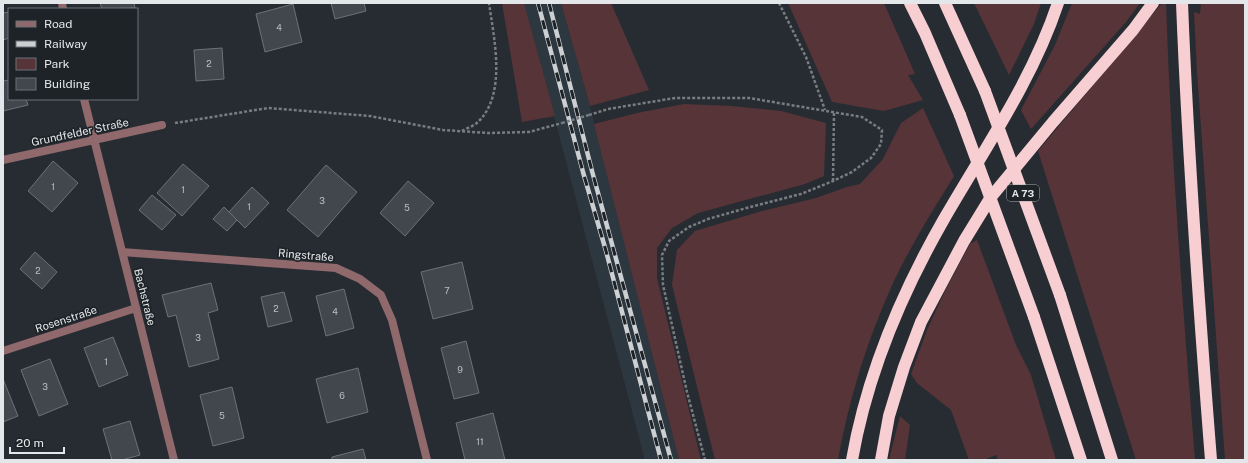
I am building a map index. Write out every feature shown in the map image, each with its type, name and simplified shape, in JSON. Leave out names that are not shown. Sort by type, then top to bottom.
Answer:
[{"type":"highway","name":"A 73","points":[[910,3],[925,33],[960,115],[1034,318],[1081,460]]},
{"type":"highway","name":"A 73","points":[[945,3],[985,90],[1060,295],[1112,460]]},
{"type":"highway","points":[[852,460],[857,433],[879,356],[908,285],[944,219],[1011,108],[1035,60],[1058,3]]},
{"type":"highway","points":[[881,460],[889,416],[921,322],[964,241],[991,197],[1053,122],[1133,30],[1154,3]]},
{"type":"highway","points":[[1182,3],[1185,81],[1200,319],[1211,460]]},
{"type":"street","name":"Bachstraße","points":[[84,100],[174,460]]},
{"type":"street","name":"Grundfelder Straße","points":[[3,160],[162,125]]},
{"type":"street","name":"Ringstraße","points":[[122,252],[336,268],[360,279],[381,295],[392,320],[427,460]]},
{"type":"street","name":"Rosenstraße","points":[[3,351],[136,308]]},
{"type":"path","points":[[461,131],[477,122],[488,108],[495,88],[496,65],[489,3]]},
{"type":"path","points":[[779,3],[806,57],[825,110]]},
{"type":"path","points":[[162,125],[268,108],[370,116],[443,130],[488,134],[529,132],[608,109],[675,98],[749,98],[862,117],[882,130],[881,144],[871,158],[852,172],[800,194],[750,206],[688,227],[669,241],[662,255],[663,285],[704,460]]},
{"type":"path","points":[[833,181],[834,112]]},
{"type":"shaded area","points":[[524,3],[561,3],[590,106],[679,460],[645,460]]},
{"type":"green space","points":[[502,3],[524,3],[555,116],[522,122]]},
{"type":"green space","points":[[561,3],[611,3],[649,90],[590,106]]},
{"type":"green space","points":[[788,3],[884,3],[915,74],[908,75],[923,100],[884,111],[832,102]]},
{"type":"green space","points":[[974,3],[1041,3],[1034,24],[1009,75]]},
{"type":"green space","points":[[1072,3],[1140,3],[1126,22],[1031,129],[1021,110],[1055,45]]},
{"type":"green space","points":[[1162,3],[1166,3],[1174,175],[1195,460],[1136,460],[1038,151]]},
{"type":"green space","points":[[1201,3],[1245,3],[1245,460],[1225,460],[1197,72],[1194,12],[1200,14]]},
{"type":"green space","points":[[684,104],[732,106],[781,111],[826,123],[824,176],[805,184],[698,213],[672,228],[657,248],[657,278],[701,460],[679,460],[594,124],[637,113]]},
{"type":"green space","points":[[923,108],[954,176],[922,228],[884,303],[860,369],[848,413],[838,460],[715,460],[672,285],[677,250],[695,231],[762,211],[816,198],[860,184],[883,159],[901,123]]},
{"type":"green space","points":[[977,240],[1016,345],[1031,375],[1056,460],[998,460],[996,455],[983,460],[969,460],[951,410],[917,383],[911,374],[927,330],[946,289],[970,244]]},
{"type":"green space","points":[[900,416],[910,425],[905,460],[889,460]]},
{"type":"building","points":[[100,3],[134,3],[135,8],[102,8]]},
{"type":"building","points":[[331,3],[364,3],[366,11],[335,19]]},
{"type":"building","points":[[293,4],[302,42],[265,52],[256,14]]},
{"type":"building","points":[[8,12],[8,38],[3,40],[3,13]]},
{"type":"building","points":[[222,48],[224,79],[196,81],[194,50]]},
{"type":"building","points":[[8,80],[8,100],[26,100],[28,105],[3,111],[3,81]]},
{"type":"building","points":[[53,161],[78,183],[52,212],[28,191]]},
{"type":"building","points":[[183,164],[209,186],[182,216],[157,193]]},
{"type":"building","points":[[326,165],[357,192],[318,237],[287,210]]},
{"type":"building","points":[[408,181],[434,203],[405,236],[380,213]]},
{"type":"building","points":[[252,187],[269,203],[245,228],[229,212]]},
{"type":"building","points":[[152,195],[176,215],[162,230],[139,210]]},
{"type":"building","points":[[224,207],[237,220],[227,231],[213,219]]},
{"type":"building","points":[[35,252],[57,272],[42,289],[20,269]]},
{"type":"building","points":[[462,262],[473,309],[433,319],[421,272]]},
{"type":"building","points":[[211,283],[218,310],[208,313],[219,359],[189,367],[176,315],[168,317],[162,295]]},
{"type":"building","points":[[344,289],[354,328],[326,336],[316,296]]},
{"type":"building","points":[[284,292],[292,321],[268,327],[261,297]]},
{"type":"building","points":[[113,337],[128,375],[99,387],[84,348]]},
{"type":"building","points":[[466,341],[479,393],[454,399],[441,348]]},
{"type":"building","points":[[50,359],[68,404],[39,416],[21,370]]},
{"type":"building","points":[[358,368],[368,412],[327,423],[316,379]]},
{"type":"building","points":[[3,379],[18,416],[3,422]]},
{"type":"building","points":[[232,387],[244,438],[213,446],[200,395]]},
{"type":"building","points":[[493,413],[505,460],[465,460],[456,423]]},
{"type":"building","points":[[130,421],[140,455],[122,460],[112,460],[103,429]]},
{"type":"building","points":[[363,449],[366,460],[332,460],[332,457]]},
{"type":"railway","points":[[538,3],[583,172],[606,251],[661,460]]},
{"type":"railway","points":[[549,3],[592,171],[671,460]]}]
